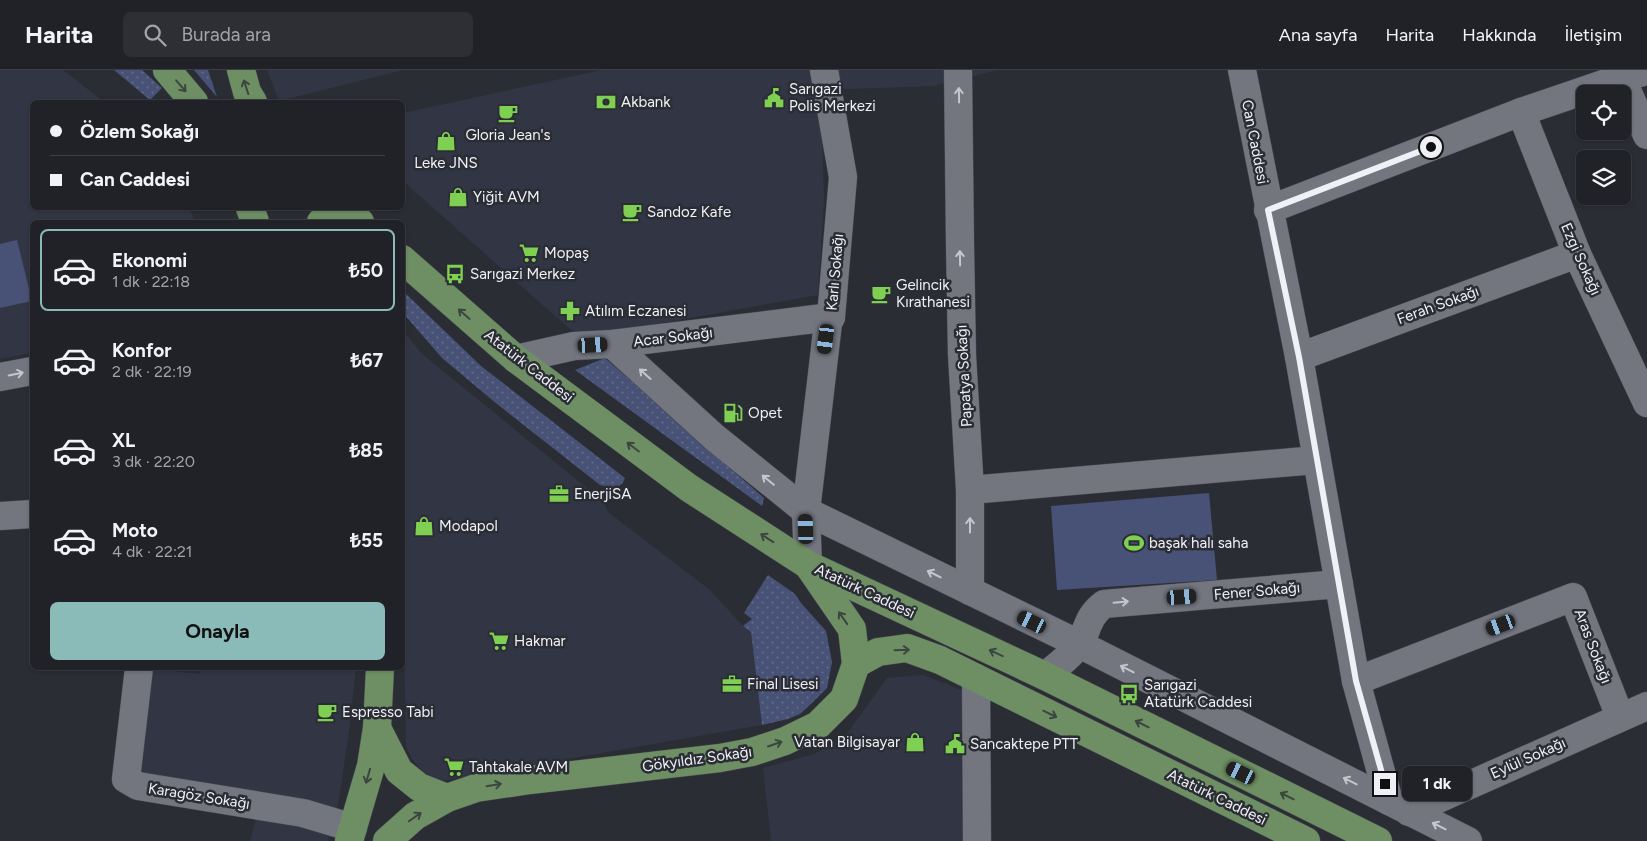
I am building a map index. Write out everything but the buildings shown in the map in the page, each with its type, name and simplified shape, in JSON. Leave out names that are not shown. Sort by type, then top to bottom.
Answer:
[{"type":"main road","points":[[167,70],[192,100]]},
{"type":"main road","points":[[241,70],[247,92],[252,100]]},
{"type":"main road","points":[[345,210],[358,220]]},
{"type":"main road","name":"Atatürk Caddesi","points":[[405,262],[516,359],[689,488],[808,565],[1045,676],[1378,841]]},
{"type":"main road","name":"Gökyıldız Sokağı","points":[[387,841],[414,816],[447,798],[476,788],[720,758],[752,752],[785,741],[818,725],[844,699],[856,664],[852,629],[808,565]]},
{"type":"main road","name":"Atatürk Caddesi","points":[[856,664],[878,652],[907,648],[940,660],[1306,841]]},
{"type":"main road","points":[[351,835],[371,766],[377,728],[380,670]]},
{"type":"main road","points":[[377,728],[399,771],[419,787],[447,798]]},
{"type":"street","name":"Karlı Sokağı","points":[[808,565],[806,511],[828,323],[831,317],[842,177],[824,70]]},
{"type":"street","name":"Papatya Sokağı","points":[[958,70],[962,355],[970,490],[970,591]]},
{"type":"street","name":"Can Caddesi","points":[[1242,70],[1268,210],[1299,357],[1356,681],[1399,806]]},
{"type":"street","points":[[1268,210],[1521,112],[1629,73],[1647,135]]},
{"type":"street","name":"Ezgi Sokağı","points":[[1521,112],[1577,254],[1647,403]]},
{"type":"street","name":"Ferah Sokağı","points":[[1299,357],[1577,254]]},
{"type":"street","name":"Acar Sokağı","points":[[516,359],[574,346],[612,344],[831,317]]},
{"type":"street","points":[[612,344],[714,437],[806,511],[1079,644],[1468,841]]},
{"type":"street","points":[[0,377],[30,371]]},
{"type":"street","points":[[970,490],[1316,460]]},
{"type":"street","points":[[0,516],[30,514]]},
{"type":"street","name":"Fener Sokağı","points":[[1045,676],[1079,644],[1094,612],[1104,604],[1339,584]]},
{"type":"street","name":"Aras Sokağı","points":[[1356,681],[1573,597],[1620,717]]},
{"type":"street","name":"Karagöz Sokağı","points":[[139,670],[126,779],[138,786],[303,813],[351,835]]},
{"type":"street","points":[[976,678],[977,841]]},
{"type":"street","points":[[1620,717],[1647,706]]},
{"type":"street","name":"Eylül Sokağı","points":[[1399,806],[1620,717]]},
{"type":"shaded area","points":[[0,70],[63,70],[101,100],[30,100],[30,210],[190,210],[194,220],[30,220],[30,353],[0,359]]},
{"type":"shaded area","points":[[114,70],[142,70],[162,88],[150,100]]},
{"type":"shaded area","points":[[194,70],[208,70],[217,97]]},
{"type":"shaded area","points":[[267,70],[403,70],[283,100],[279,100]]},
{"type":"shaded area","points":[[602,70],[998,70],[933,86],[821,90],[824,200],[818,295],[595,335],[571,330],[405,183],[405,113]]},
{"type":"shaded area","points":[[17,240],[30,293],[30,301],[0,308],[0,244]]},
{"type":"shaded area","points":[[405,293],[481,366],[625,478],[622,484],[615,488],[600,485],[442,358],[405,315]]},
{"type":"shaded area","points":[[405,333],[422,354],[604,502],[608,512],[710,590],[743,626],[751,632],[762,725],[435,782],[412,759],[406,746]]},
{"type":"shaded area","points":[[605,358],[764,498],[762,506],[575,370]]},
{"type":"shaded area","name":"başak halı saha","points":[[1209,493],[1217,580],[1057,590],[1051,506]]},
{"type":"shaded area","points":[[768,575],[795,594],[826,631],[832,662],[827,688],[800,714],[762,725],[751,632],[743,626],[752,619],[744,613]]},
{"type":"shaded area","points":[[144,670],[200,674],[201,670],[356,670],[339,799],[328,841],[250,841],[256,819],[133,792]]},
{"type":"shaded area","points":[[923,675],[972,694],[970,841],[771,841],[763,768],[814,754],[844,738],[887,678]]},
{"type":"place","name":"Sarıgazi Polis Merkezi","points":[[774,98]]},
{"type":"place","name":"Akbank","points":[[606,102]]},
{"type":"place","name":"Gloria Jean's","points":[[508,113]]},
{"type":"place","name":"Leke JNS","points":[[446,141]]},
{"type":"place","name":"Yiğit AVM","points":[[458,197]]},
{"type":"place","name":"Sandoz Kafe","points":[[632,212]]},
{"type":"place","name":"Mopaş","points":[[529,253]]},
{"type":"place","name":"Sarıgazi Merkez","points":[[455,274]]},
{"type":"place","name":"Gelincik Kırathanesi","points":[[881,294]]},
{"type":"place","name":"Atılım Eczanesi","points":[[570,311]]},
{"type":"place","name":"Opet","points":[[733,413]]},
{"type":"place","name":"EnerjiSA","points":[[559,494]]},
{"type":"place","name":"Modapol","points":[[424,526]]},
{"type":"place","name":"başak halı saha","points":[[1134,543]]},
{"type":"place","name":"Hakmar","points":[[499,641]]},
{"type":"place","name":"Final Lisesi","points":[[732,684]]},
{"type":"place","name":"Sarıgazi Atatürk Caddesi","points":[[1129,694]]},
{"type":"place","name":"Espresso Tabi","points":[[327,712]]},
{"type":"place","name":"Vatan Bilgisayar","points":[[915,742]]},
{"type":"place","name":"Sancaktepe PTT","points":[[955,744]]},
{"type":"place","name":"Tahtakale AVM","points":[[454,767]]},
{"type":"route","points":[[1385,784],[1356,681],[1299,357],[1268,210],[1431,147]]}]
